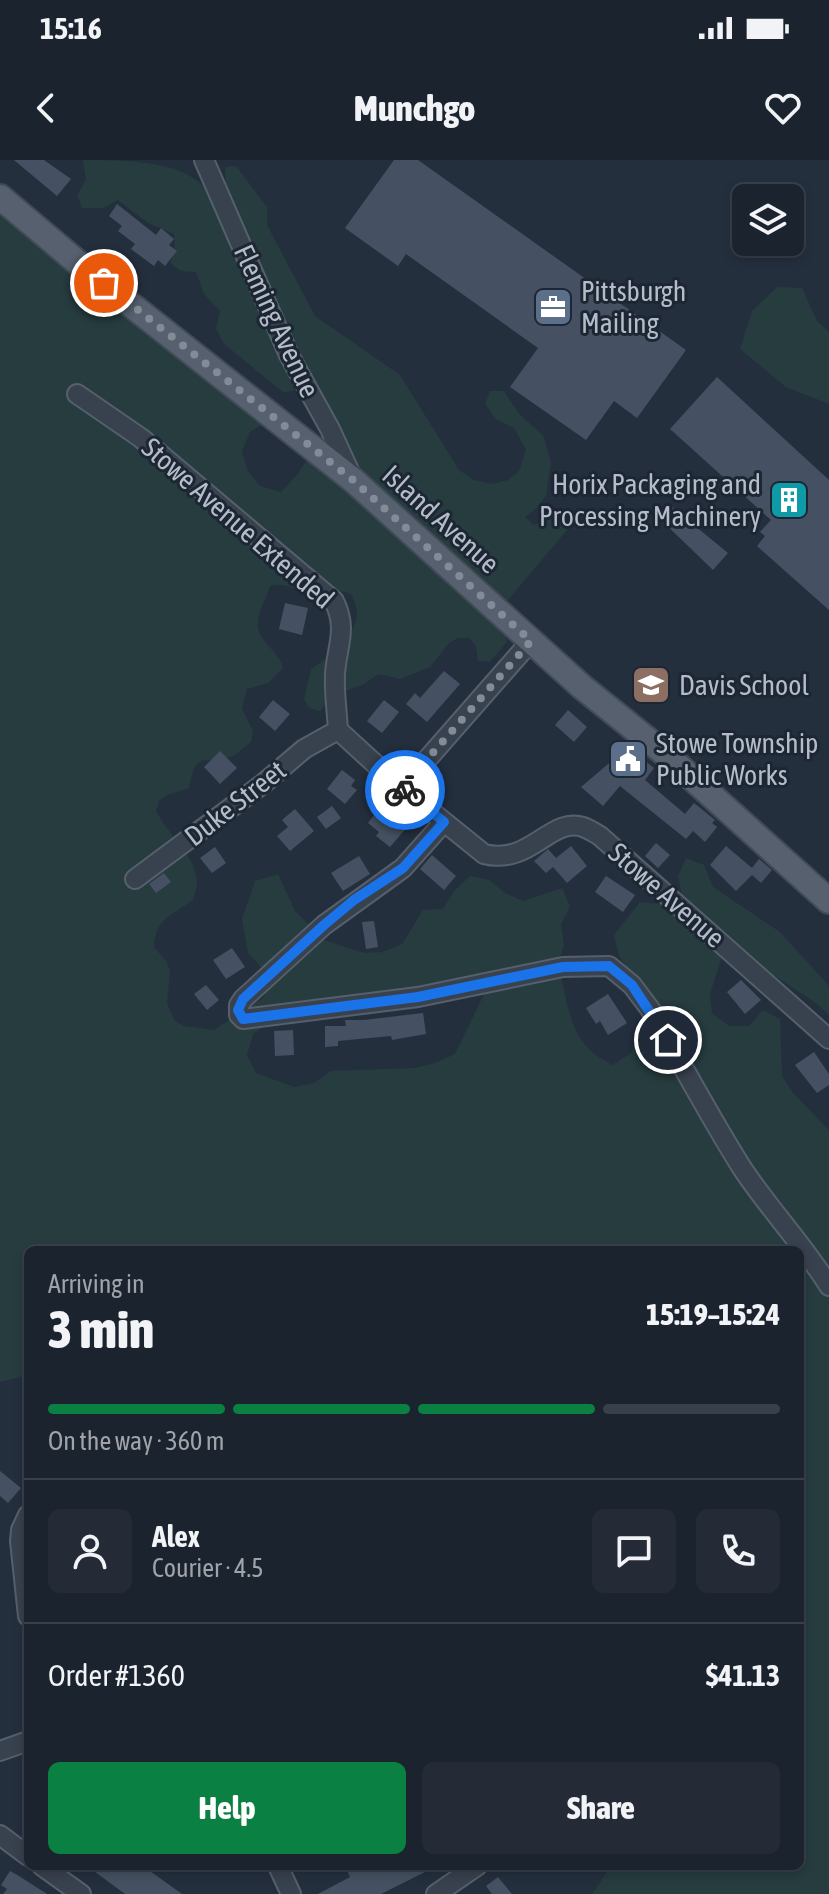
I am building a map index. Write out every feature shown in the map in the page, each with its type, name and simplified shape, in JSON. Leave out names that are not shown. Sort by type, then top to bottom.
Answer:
[{"type":"main road","name":"Island Avenue","points":[[0,197],[83,267],[353,480],[531,641],[663,752],[829,901]]},
{"type":"street","name":"Fleming Avenue","points":[[203,161],[289,355],[330,429],[353,480]]},
{"type":"street","name":"Stowe Avenue Extended","points":[[77,394],[141,438],[334,601],[342,616],[335,674],[338,730]]},
{"type":"street","points":[[402,788],[531,641]]},
{"type":"street","points":[[338,730],[444,822],[403,868],[354,900],[243,999],[238,1010],[243,1019],[418,997],[563,967],[609,966],[632,985],[650,1009],[742,1168],[802,1246]]},
{"type":"street","name":"Duke Street","points":[[135,879],[264,783],[304,749],[338,730]]},
{"type":"street","name":"Stowe Avenue","points":[[444,822],[484,854],[500,858],[522,851],[559,828],[581,826],[600,836],[829,1039]]},
{"type":"street","points":[[804,1248],[829,1286]]},
{"type":"street","points":[[24,1524],[20,1541],[24,1578]]},
{"type":"street","points":[[0,1751],[24,1742]]},
{"type":"street","points":[[0,1835],[24,1853]]},
{"type":"street","points":[[48,1870],[81,1894]]},
{"type":"street","points":[[280,1870],[291,1894]]},
{"type":"street","points":[[436,1894],[471,1870]]},
{"type":"green space","points":[[83,160],[158,165],[192,177],[204,187],[211,200],[219,206],[295,381],[293,391],[283,392],[224,344],[216,329],[220,311],[204,294],[196,272],[181,271],[170,263],[175,249],[174,234],[148,223],[118,200],[103,208],[82,208],[77,195],[86,180]]},
{"type":"green space","points":[[236,166],[267,207],[267,225],[315,316],[400,375],[459,470],[474,480],[492,484],[508,480],[519,471],[526,450],[514,428],[496,419],[485,404],[490,391],[504,391],[520,415],[543,435],[551,462],[546,496],[525,517],[534,525],[557,516],[572,524],[502,607],[355,474],[226,204],[225,167]]},
{"type":"green space","points":[[0,203],[269,420],[250,432],[242,451],[247,470],[260,486],[281,492],[312,453],[502,622],[507,642],[490,662],[478,661],[476,647],[470,638],[458,638],[449,643],[430,667],[400,679],[379,674],[362,685],[333,695],[320,711],[309,708],[304,699],[311,669],[326,659],[352,632],[357,614],[352,595],[338,591],[308,593],[282,585],[270,586],[259,614],[258,629],[283,668],[268,683],[247,689],[242,708],[253,731],[251,742],[230,757],[198,763],[189,788],[167,795],[159,801],[156,811],[186,853],[197,880],[193,900],[161,924],[155,938],[154,947],[167,962],[170,972],[167,1003],[175,1021],[184,1026],[214,1030],[263,998],[269,976],[248,953],[242,919],[255,881],[278,874],[295,911],[324,940],[364,953],[383,952],[402,944],[423,910],[443,909],[454,891],[470,876],[489,880],[505,893],[523,901],[562,888],[570,906],[561,924],[564,944],[559,963],[431,991],[278,1010],[253,1034],[247,1055],[256,1073],[294,1087],[314,1083],[331,1071],[415,1068],[435,1063],[455,1054],[486,990],[560,972],[570,1015],[580,1038],[599,1057],[613,1065],[631,1053],[640,1034],[643,1014],[643,992],[619,956],[614,935],[640,902],[660,904],[682,895],[678,876],[686,858],[704,865],[713,887],[780,932],[829,986],[829,1015],[816,1003],[743,955],[723,953],[710,994],[712,1013],[729,1026],[749,1026],[763,1010],[780,1019],[782,1076],[793,1093],[829,1130],[829,1894],[592,1894],[608,1870],[804,1870],[804,1246],[24,1246],[24,1376],[0,1382]]},
{"type":"green space","points":[[777,287],[802,288],[817,321],[829,332],[829,404],[786,387],[740,349],[752,311]]},
{"type":"building","points":[[14,160],[44,160],[71,179],[57,196]]},
{"type":"building","name":"Pittsburgh Mailing","points":[[394,160],[418,160],[686,350],[637,418],[614,401],[586,440],[510,387],[538,348],[406,254],[398,266],[345,228]]},
{"type":"building","points":[[117,204],[156,235],[161,228],[174,239],[169,245],[177,251],[165,266],[158,260],[154,266],[131,249],[135,244],[118,231],[122,226],[109,216]]},
{"type":"building","name":"Horix Packaging and Processing Machinery","points":[[717,377],[829,480],[829,610],[757,546],[765,536],[760,532],[771,520],[670,429]]},
{"type":"building","points":[[672,507],[728,553],[713,570],[660,519]]},
{"type":"building","points":[[285,603],[308,608],[302,635],[279,629]]},
{"type":"building","points":[[444,671],[460,684],[427,722],[406,704],[415,693],[420,698]]},
{"type":"building","points":[[273,700],[290,714],[275,731],[259,717]]},
{"type":"building","points":[[384,700],[399,712],[382,733],[367,721]]},
{"type":"building","points":[[568,710],[587,727],[574,742],[555,725]]},
{"type":"building","points":[[628,747],[654,768],[645,780],[685,814],[694,803],[715,820],[712,823],[717,827],[705,842],[693,831],[686,839],[620,786],[603,806],[581,787]]},
{"type":"building","points":[[220,751],[237,768],[220,784],[204,767]]},
{"type":"building","points":[[342,770],[355,780],[351,786],[357,790],[345,804],[327,789]]},
{"type":"building","points":[[332,806],[341,818],[326,829],[317,817]]},
{"type":"building","points":[[295,809],[314,831],[290,851],[277,836],[288,827],[282,820]]},
{"type":"building","points":[[378,810],[390,820],[394,815],[408,826],[390,847],[376,836],[379,832],[368,823]]},
{"type":"building","points":[[656,843],[670,855],[658,868],[645,856]]},
{"type":"building","points":[[571,846],[587,866],[567,883],[553,867],[546,873],[534,861],[548,849],[556,858]]},
{"type":"building","points":[[726,846],[752,868],[759,859],[772,870],[761,883],[752,875],[736,891],[710,865]]},
{"type":"building","points":[[215,847],[226,863],[212,873],[200,858]]},
{"type":"building","points":[[432,855],[456,876],[444,890],[420,869]]},
{"type":"building","points":[[359,856],[370,874],[343,891],[331,873]]},
{"type":"building","points":[[164,873],[171,882],[156,893],[149,884]]},
{"type":"building","points":[[606,876],[635,895],[623,912],[595,892]]},
{"type":"building","points":[[374,921],[378,947],[366,949],[362,922]]},
{"type":"building","points":[[232,948],[245,967],[226,979],[213,960]]},
{"type":"building","points":[[741,980],[761,1000],[745,1014],[727,992]]},
{"type":"building","points":[[206,985],[219,1000],[207,1010],[194,994]]},
{"type":"building","points":[[608,994],[627,1023],[608,1035],[600,1021],[596,1024],[586,1008]]},
{"type":"building","points":[[423,1013],[426,1034],[392,1040],[391,1036],[338,1041],[338,1046],[325,1047],[325,1026],[346,1026],[345,1020]]},
{"type":"building","points":[[293,1030],[294,1055],[275,1056],[274,1031]]},
{"type":"building","points":[[814,1052],[829,1074],[829,1085],[817,1093],[795,1065]]},
{"type":"building","points":[[0,1471],[21,1488],[8,1503],[0,1496]]},
{"type":"building","points":[[92,1870],[149,1870],[182,1894],[125,1894]]},
{"type":"building","points":[[347,1870],[429,1870],[381,1894],[318,1894],[350,1877]]},
{"type":"building","points":[[10,1871],[47,1894],[3,1894],[7,1889],[1,1885]]},
{"type":"building","points":[[498,1877],[512,1894],[492,1894],[486,1886]]},
{"type":"way so far","points":[[104,283],[353,480],[531,641],[402,788],[405,790]]},
{"type":"place","name":"Pittsburgh Mailing","points":[[553,307]]},
{"type":"place","name":"Horix Packaging and Processing Machinery","points":[[789,500]]},
{"type":"place","name":"Davis School","points":[[651,685]]},
{"type":"place","name":"Stowe Township Public Works","points":[[628,759]]},
{"type":"route","points":[[405,790],[444,822],[403,868],[354,900],[243,999],[238,1010],[243,1019],[418,997],[563,967],[592,965],[616,969],[650,1009],[668,1040]]}]
